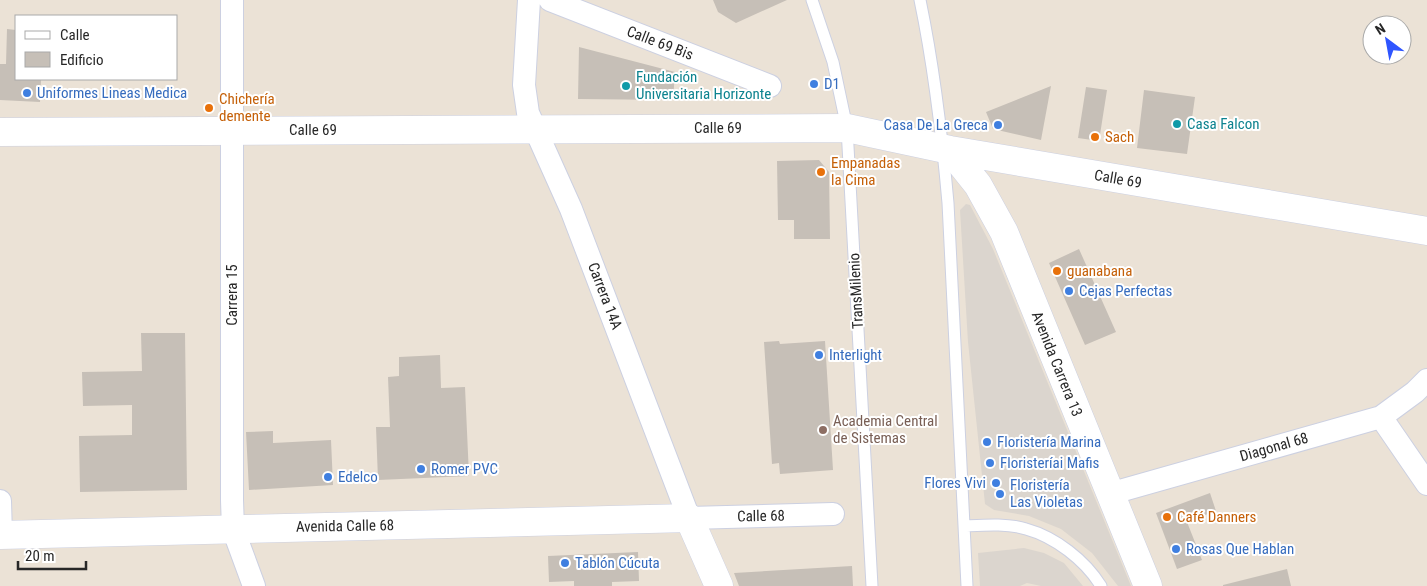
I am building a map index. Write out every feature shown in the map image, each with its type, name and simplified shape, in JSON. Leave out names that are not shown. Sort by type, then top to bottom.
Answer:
[{"type":"street","name":"Carrera 15","points":[[232,0],[233,529],[254,586]]},
{"type":"street","name":"Carrera 14A","points":[[528,0],[524,99],[534,129],[572,209],[689,518],[719,586]]},
{"type":"street","name":"Calle 69 Bis","points":[[550,0],[770,86]]},
{"type":"street","name":"Calle 69","points":[[0,132],[846,128],[947,150],[1427,231]]},
{"type":"street","name":"Avenida Carrera 13","points":[[947,150],[978,185],[1004,232],[1148,586]]},
{"type":"street","name":"Diagonal 68","points":[[1110,494],[1381,417],[1415,392],[1427,380]]},
{"type":"street","points":[[1381,417],[1427,484]]},
{"type":"street","points":[[0,501],[1,535]]},
{"type":"street","name":"Calle 68","points":[[689,518],[833,514]]},
{"type":"street","name":"Avenida Calle 68","points":[[1,535],[689,518]]},
{"type":"lane","name":"TransMilenio","points":[[812,0],[833,62],[846,128],[872,586]]},
{"type":"lane","points":[[920,0],[947,150],[967,586]]},
{"type":"lane","points":[[964,526],[989,525],[1025,529],[1049,539],[1072,554],[1094,575],[1101,586]]},
{"type":"shaded area","points":[[966,204],[970,205],[993,249],[1131,586],[1118,586],[1092,553],[1061,529],[1029,516],[994,510],[985,504],[968,342],[960,210]]},
{"type":"shaded area","points":[[1024,548],[1044,553],[1064,563],[1083,586],[1041,586],[1027,583],[1020,586],[980,586],[978,553]]},
{"type":"building","points":[[713,0],[787,0],[736,23],[718,12]]},
{"type":"building","points":[[7,29],[15,30],[15,80],[41,80],[40,102],[0,100],[0,64],[6,64]]},
{"type":"building","name":"Fundación Universitaria Horizonte","points":[[579,47],[675,72],[673,100],[578,99]]},
{"type":"building","points":[[1051,86],[1041,140],[993,129],[986,112]]},
{"type":"building","points":[[1086,87],[1107,90],[1099,141],[1078,138]]},
{"type":"building","points":[[1144,90],[1195,97],[1187,154],[1137,148]]},
{"type":"building","points":[[819,160],[829,172],[830,239],[794,239],[794,220],[778,220],[777,161]]},
{"type":"building","points":[[1079,249],[1116,332],[1085,345],[1049,263]]},
{"type":"building","points":[[141,333],[185,333],[187,490],[80,492],[79,436],[132,435],[132,405],[83,406],[82,372],[142,371]]},
{"type":"building","points":[[779,341],[780,344],[825,341],[833,470],[780,474],[779,463],[772,464],[764,342]]},
{"type":"building","points":[[440,355],[441,388],[465,387],[469,476],[378,480],[376,427],[390,427],[388,377],[399,376],[399,357]]},
{"type":"building","points":[[273,431],[273,443],[331,440],[333,485],[249,490],[246,432]]},
{"type":"building","points":[[1210,493],[1216,511],[1187,522],[1202,560],[1177,569],[1156,513]]},
{"type":"building","points":[[638,552],[639,581],[612,582],[612,586],[574,586],[574,581],[549,582],[548,556]]},
{"type":"building","points":[[852,566],[853,586],[739,586],[734,573]]},
{"type":"building","points":[[1287,569],[1291,586],[1223,586],[1223,585]]},
{"type":"place","name":"D1","points":[[814,84]]},
{"type":"place","name":"Fundación Universitaria Horizonte","points":[[626,86]]},
{"type":"place","name":"Uniformes Lineas Medica","points":[[27,93]]},
{"type":"place","name":"Chichería demente","points":[[209,108]]},
{"type":"place","name":"Casa Falcon","points":[[1177,124]]},
{"type":"place","name":"Casa De La Greca","points":[[998,125]]},
{"type":"place","name":"Sach","points":[[1095,137]]},
{"type":"place","name":"Empanadas la Cima","points":[[821,172]]},
{"type":"place","name":"guanabana","points":[[1057,271]]},
{"type":"place","name":"Cejas Perfectas","points":[[1069,291]]},
{"type":"place","name":"Interlight","points":[[819,355]]},
{"type":"place","name":"Academia Central de Sistemas","points":[[823,430]]},
{"type":"place","name":"Floristería Marina","points":[[987,442]]},
{"type":"place","name":"Floristeríai Mafis","points":[[990,463]]},
{"type":"place","name":"Romer PVC","points":[[421,469]]},
{"type":"place","name":"Edelco","points":[[328,477]]},
{"type":"place","name":"Flores Vivi","points":[[996,483]]},
{"type":"place","name":"Floristería Las Violetas","points":[[1000,494]]},
{"type":"place","name":"Café Danners","points":[[1167,517]]},
{"type":"place","name":"Rosas Que Hablan","points":[[1176,549]]},
{"type":"place","name":"Tablón Cúcuta","points":[[565,563]]}]
